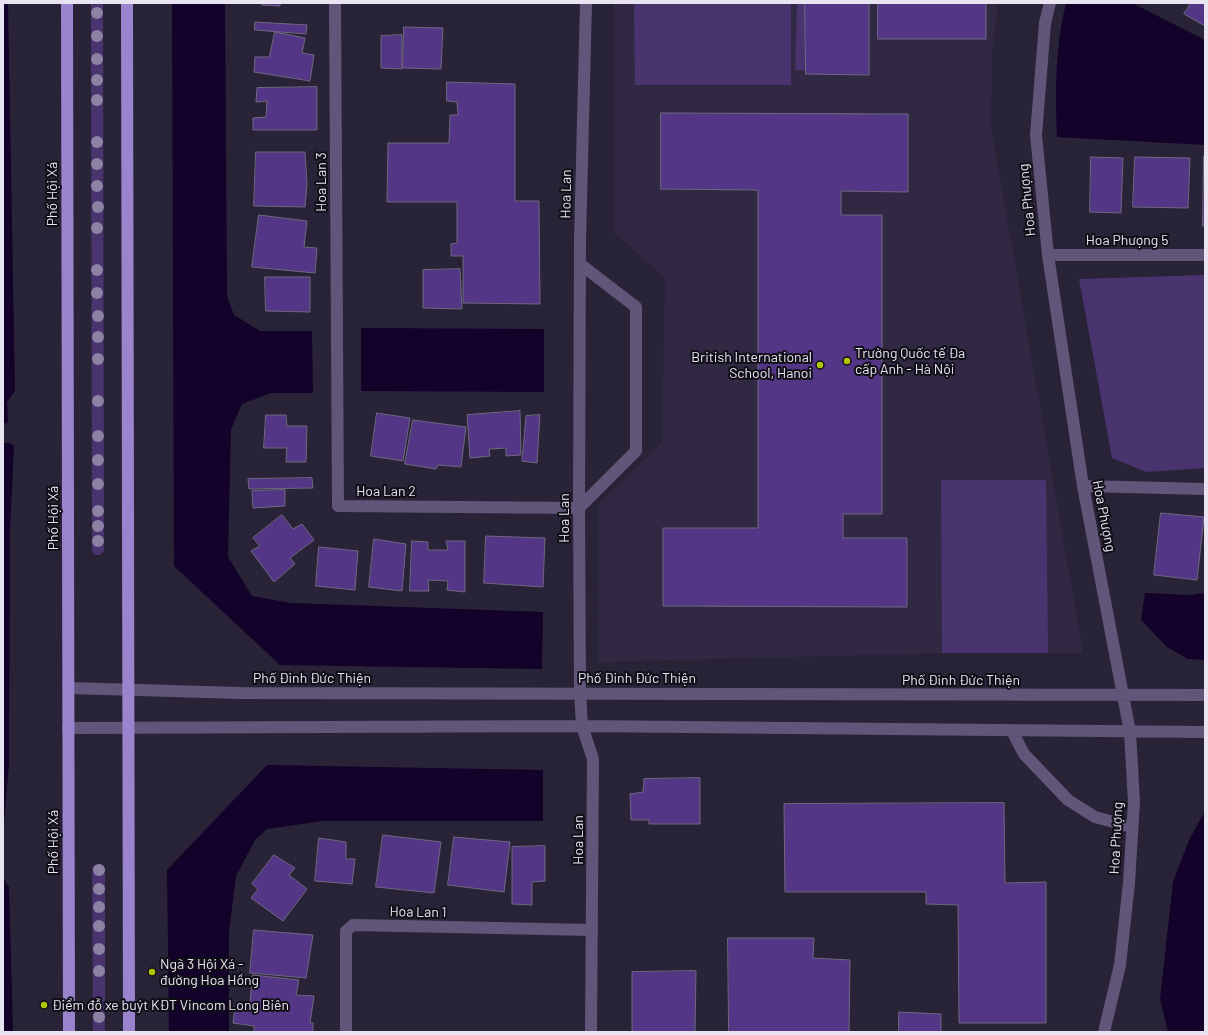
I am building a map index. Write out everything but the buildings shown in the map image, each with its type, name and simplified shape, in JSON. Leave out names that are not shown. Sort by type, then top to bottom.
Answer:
[{"type":"main road","name":"Phố Hội Xá","points":[[67,3],[69,1032]]},
{"type":"main road","points":[[127,3],[129,1032]]},
{"type":"street","name":"Hoa Lan 3","points":[[335,3],[337,361]]},
{"type":"street","name":"Hoa Lan","points":[[586,3],[580,264],[579,508],[580,692],[582,726],[593,759],[591,1032]]},
{"type":"street","name":"Hoa Phượng","points":[[1050,3],[1045,23],[1036,135],[1048,255],[1083,486],[1130,732],[1134,802],[1129,883],[1120,965],[1104,1032]]},
{"type":"street","name":"Hoa Phượng 5","points":[[1048,255],[1205,255]]},
{"type":"street","points":[[579,508],[636,451],[636,307],[580,264]]},
{"type":"street","name":"Hoa Lan 2","points":[[337,361],[338,506],[579,508]]},
{"type":"street","points":[[1083,486],[1205,489]]},
{"type":"street","name":"Phố Đinh Đức Thiện","points":[[68,688],[240,693],[580,692],[1123,696],[1205,695]]},
{"type":"street","points":[[68,728],[582,726],[1205,732]]},
{"type":"street","points":[[1012,731],[1024,754],[1068,800],[1095,817],[1132,827]]},
{"type":"street","name":"Hoa Lan 1","points":[[346,1032],[346,931],[353,925],[592,930]]},
{"type":"shaded area","points":[[3,3],[8,3],[15,391],[7,402],[8,423],[3,424]]},
{"type":"shaded area","points":[[91,3],[103,3],[104,551],[100,555],[96,555],[92,552]]},
{"type":"shaded area","points":[[172,3],[225,3],[227,296],[234,315],[260,331],[312,331],[313,393],[271,393],[242,404],[231,429],[228,557],[252,596],[291,603],[543,612],[542,669],[280,665],[174,566]]},
{"type":"shaded area","name":"Trường Quốc tế Đa cấp Anh - Hà Nội","points":[[614,3],[998,3],[992,52],[991,127],[1083,653],[942,653],[598,662],[599,503],[662,443],[665,278],[614,232]]},
{"type":"shaded area","points":[[634,3],[791,3],[791,85],[635,85]]},
{"type":"shaded area","points":[[797,3],[853,3],[853,71],[795,70]]},
{"type":"shaded area","points":[[1066,3],[1132,3],[1205,40],[1205,145],[1057,137],[1056,103],[1058,53],[1062,20]]},
{"type":"shaded area","points":[[1205,275],[1205,468],[1146,472],[1112,458],[1079,279]]},
{"type":"shaded area","points":[[361,328],[544,329],[544,392],[361,391]]},
{"type":"shaded area","points":[[3,443],[10,443],[14,446],[10,530],[9,764],[3,836]]},
{"type":"shaded area","points":[[941,480],[1046,480],[1048,653],[942,653]]},
{"type":"shaded area","points":[[1145,593],[1192,595],[1205,593],[1205,660],[1188,659],[1167,647],[1141,620]]},
{"type":"shaded area","points":[[267,765],[543,770],[543,821],[322,821],[267,829],[255,840],[236,876],[229,932],[229,1032],[169,1032],[167,870]]},
{"type":"shaded area","points":[[1205,811],[1205,1032],[1168,1032],[1160,999],[1173,882],[1189,840]]},
{"type":"shaded area","points":[[101,864],[105,868],[105,1032],[93,1032],[92,868],[94,865]]},
{"type":"shaded area","points":[[3,878],[9,887],[13,1032],[3,1032]]},
{"type":"place","name":"Trường Quốc tế Đa cấp Anh - Hà Nội","points":[[847,361]]},
{"type":"place","name":"British International School, Hanoi","points":[[820,365]]},
{"type":"place","name":"Ngã 3 Hội Xá - đường Hoa Hồng","points":[[152,972]]},
{"type":"place","name":"Điểm đỗ xe buýt KĐT Vincom Long Biên","points":[[44,1005]]}]
